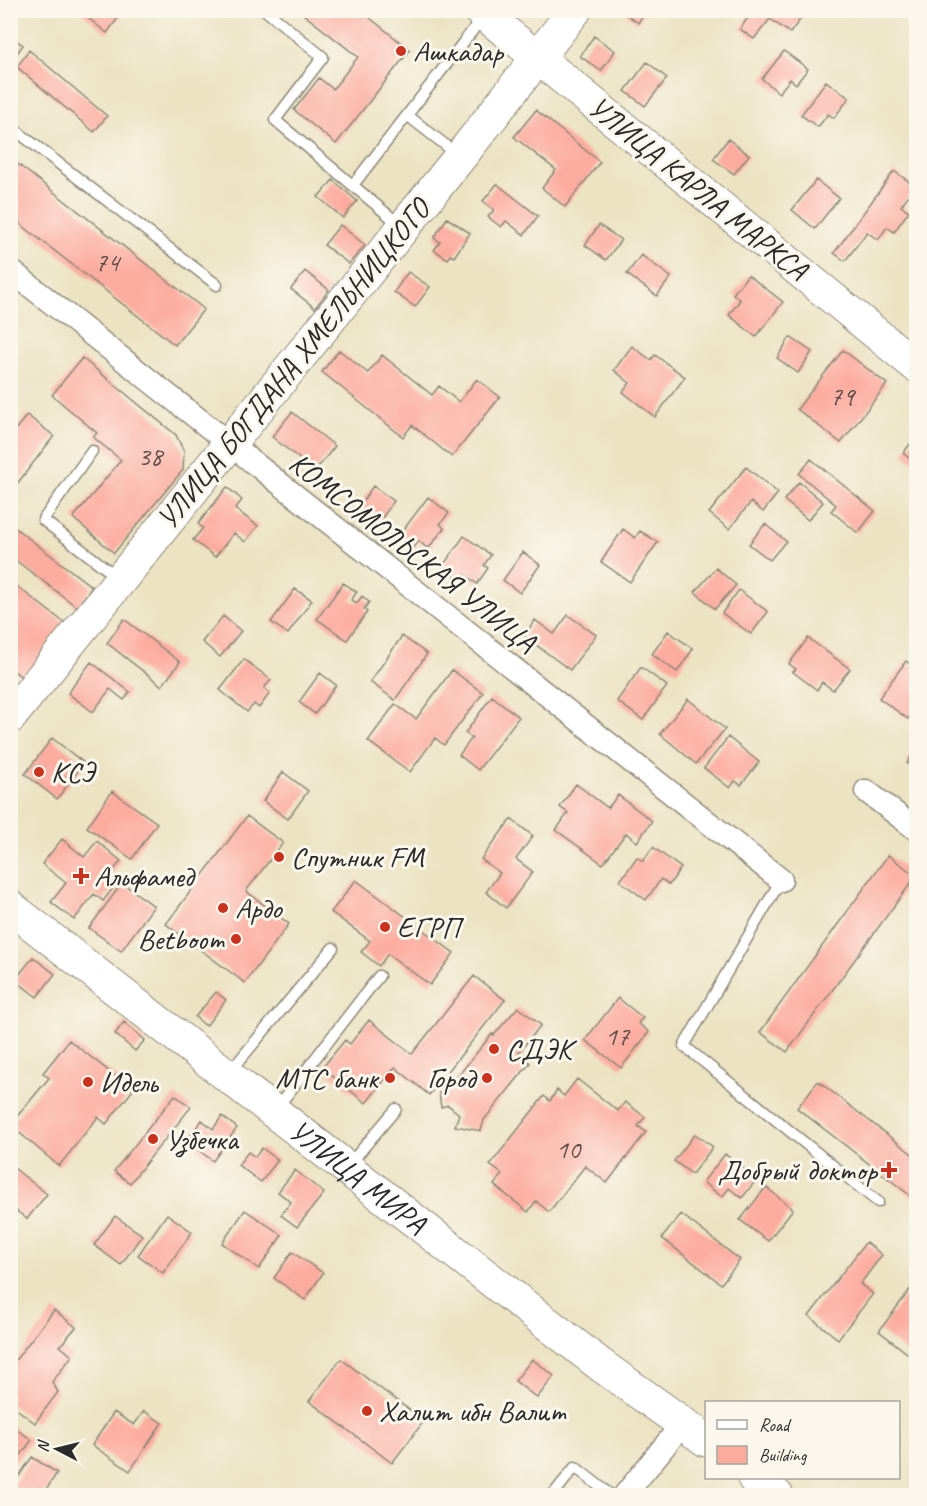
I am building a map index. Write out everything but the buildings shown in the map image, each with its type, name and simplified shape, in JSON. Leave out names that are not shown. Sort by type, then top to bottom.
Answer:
[{"type":"main road","name":"УЛИЦА БОГДАНА ХМЕЛЬНИЦКОГО","points":[[15,704],[229,445],[575,10]]},
{"type":"main road","name":"УЛИЦА МИРА","points":[[10,907],[602,1366],[695,1431]]},
{"type":"main road","points":[[755,1479],[777,1496]]},
{"type":"street","name":"УЛИЦА КАРЛА МАРКСА","points":[[482,13],[916,366]]},
{"type":"street","name":"КОМСОМОЛЬСКАЯ УЛИЦА","points":[[10,270],[781,880]]},
{"type":"street","points":[[866,791],[916,829]]},
{"type":"street","points":[[624,1496],[695,1431]]},
{"type":"lane","points":[[265,10],[323,57],[275,120],[403,227]]},
{"type":"lane","points":[[353,185],[482,13]]},
{"type":"lane","points":[[407,115],[460,157]]},
{"type":"lane","points":[[10,126],[217,285]]},
{"type":"lane","points":[[92,451],[43,520],[119,579]]},
{"type":"lane","points":[[781,880],[684,1046],[878,1202]]},
{"type":"lane","points":[[227,1076],[333,948]]},
{"type":"lane","points":[[274,1112],[379,976]]},
{"type":"lane","points":[[346,1168],[396,1109]]},
{"type":"lane","points":[[552,1496],[575,1467],[612,1496]]},
{"type":"place","name":"Ашкадар","points":[[401,51]]},
{"type":"place","name":"КСЭ","points":[[39,772]]},
{"type":"place","name":"Спутник FM","points":[[279,857]]},
{"type":"place","name":"Альфамед","points":[[81,876]]},
{"type":"place","name":"Ардо","points":[[223,908]]},
{"type":"place","name":"ЕГРП","points":[[385,927]]},
{"type":"place","name":"Betboom","points":[[236,939]]},
{"type":"place","name":"СДЭК","points":[[494,1049]]},
{"type":"place","name":"МТС банк","points":[[390,1078]]},
{"type":"place","name":"Город","points":[[487,1078]]},
{"type":"place","name":"Идель","points":[[88,1082]]},
{"type":"place","name":"Узбечка","points":[[153,1139]]},
{"type":"place","name":"Добрый доктор","points":[[889,1170]]},
{"type":"place","name":"Халит ибн Валит","points":[[367,1411]]}]
